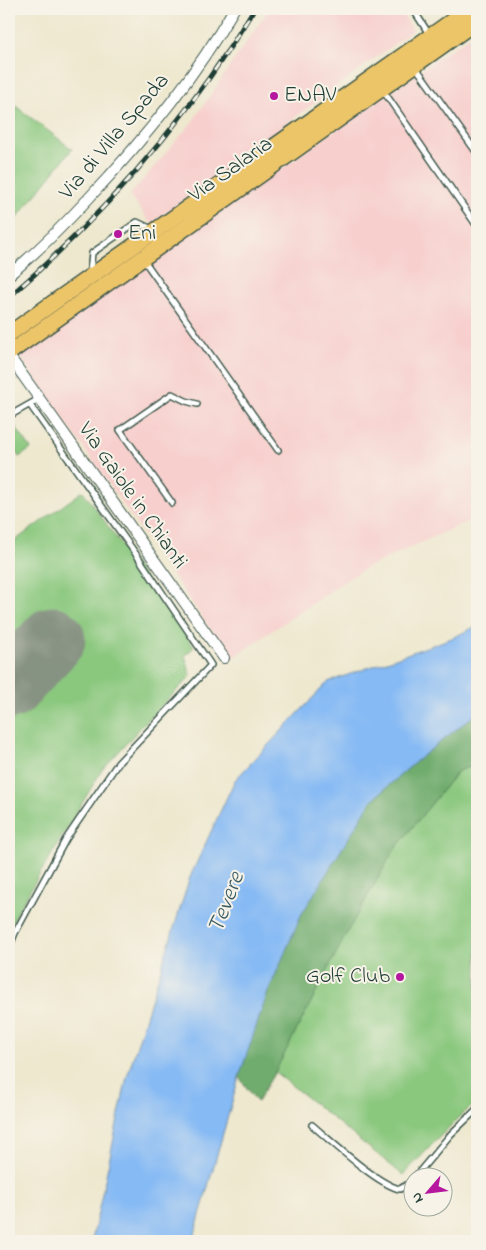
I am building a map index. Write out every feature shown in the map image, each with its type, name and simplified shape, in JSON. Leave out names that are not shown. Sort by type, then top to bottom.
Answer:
[{"type":"main road","name":"Via Salaria","points":[[9,334],[469,9]]},
{"type":"main road","name":"Via Salaria","points":[[9,354],[477,21]]},
{"type":"street","name":"Via di Villa Spada","points":[[9,275],[58,231],[114,171],[174,98],[234,9]]},
{"type":"street","name":"Via Gaiole in Chianti","points":[[9,354],[224,658]]},
{"type":"lane","points":[[413,9],[431,36]]},
{"type":"lane","points":[[415,65],[477,154]]},
{"type":"lane","points":[[381,89],[477,226]]},
{"type":"lane","points":[[143,258],[278,450]]},
{"type":"lane","points":[[172,503],[120,430],[172,394],[197,404]]},
{"type":"lane","points":[[9,416],[30,406],[39,398]]},
{"type":"lane","points":[[9,948],[15,933],[66,840],[118,763],[211,665],[138,556],[30,406]]},
{"type":"lane","points":[[422,1168],[451,1134],[477,1109]]},
{"type":"lane","points":[[312,1125],[374,1175],[392,1187],[400,1188],[404,1186]]},
{"type":"shaded area","points":[[269,9],[399,9],[413,30],[151,224],[130,195],[192,122]]},
{"type":"shaded area","points":[[477,31],[477,517],[368,567],[231,659],[18,354]]},
{"type":"green space","points":[[9,101],[72,149],[9,228]]},
{"type":"green space","points":[[15,426],[31,449],[19,457],[9,441],[9,430]]},
{"type":"green space","points":[[83,491],[194,647],[185,656],[191,676],[102,770],[17,912],[9,931],[9,723],[76,648],[42,615],[16,644],[9,646],[9,545]]},
{"type":"green space","points":[[477,713],[477,764],[458,771],[394,850],[346,934],[275,1072],[257,1102],[239,1077],[268,992],[301,915],[372,800],[420,758]]},
{"type":"green space","name":"Golf Club","points":[[477,764],[477,1102],[458,1118],[410,1168],[404,1168],[403,1175],[275,1072],[346,934],[394,850],[458,771]]},
{"type":"water","name":"Tevere","points":[[477,626],[477,713],[420,758],[372,800],[301,915],[268,992],[239,1077],[194,1241],[92,1241],[127,1077],[190,877],[235,780],[328,682],[452,638]]},
{"type":"runway","points":[[9,687],[53,639]]},
{"type":"railway","points":[[9,297],[79,232],[143,163],[202,88],[254,9]]},
{"type":"place","name":"ENAV","points":[[274,96]]},
{"type":"place","name":"Eni","points":[[118,234]]},
{"type":"place","name":"Golf Club","points":[[400,977]]}]
